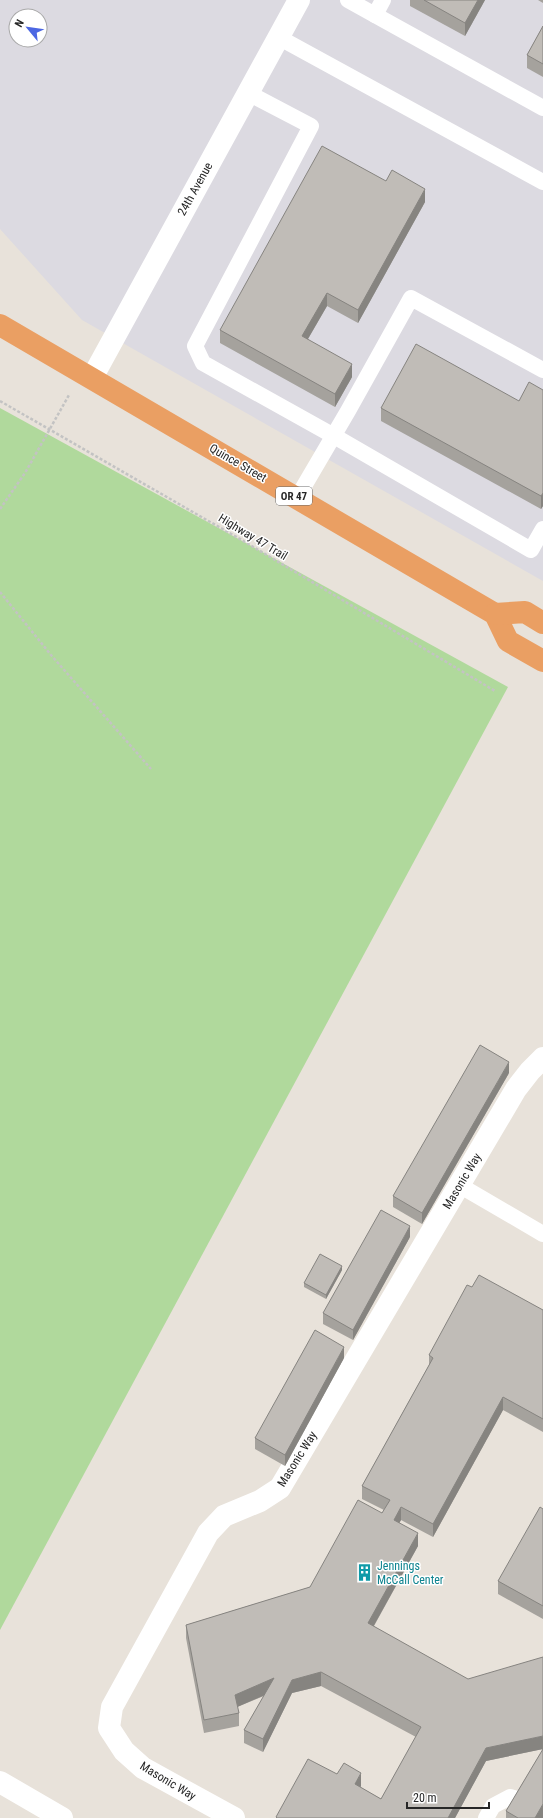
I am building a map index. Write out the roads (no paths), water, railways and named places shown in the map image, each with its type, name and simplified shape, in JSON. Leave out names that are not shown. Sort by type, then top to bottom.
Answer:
[{"type":"highway","name":"Quince Street","points":[[0,325],[495,614]]},
{"type":"highway","points":[[543,623],[525,612],[495,614],[508,640],[543,661]]},
{"type":"street","name":"24th Avenue","points":[[87,375],[248,93],[299,0]]},
{"type":"street","name":"Masonic Way","points":[[234,1818],[143,1768],[124,1751],[109,1728],[112,1707],[208,1533],[224,1516],[260,1501],[280,1488],[516,1089],[530,1071],[543,1058]]},
{"type":"street","points":[[0,1782],[62,1818]]},
{"type":"lane","points":[[348,0],[543,108]]},
{"type":"lane","points":[[375,15],[383,0]]},
{"type":"lane","points":[[278,37],[543,182]]},
{"type":"lane","points":[[248,93],[311,126],[195,346],[203,363],[334,436],[531,550],[543,529]]},
{"type":"lane","points":[[297,498],[334,436],[411,298],[543,370]]},
{"type":"lane","points":[[459,1185],[543,1234]]},
{"type":"lane","points":[[486,1818],[492,1806],[510,1797],[521,1800]]},
{"type":"place","name":"Jennings McCall Center","points":[[364,1573]]}]
